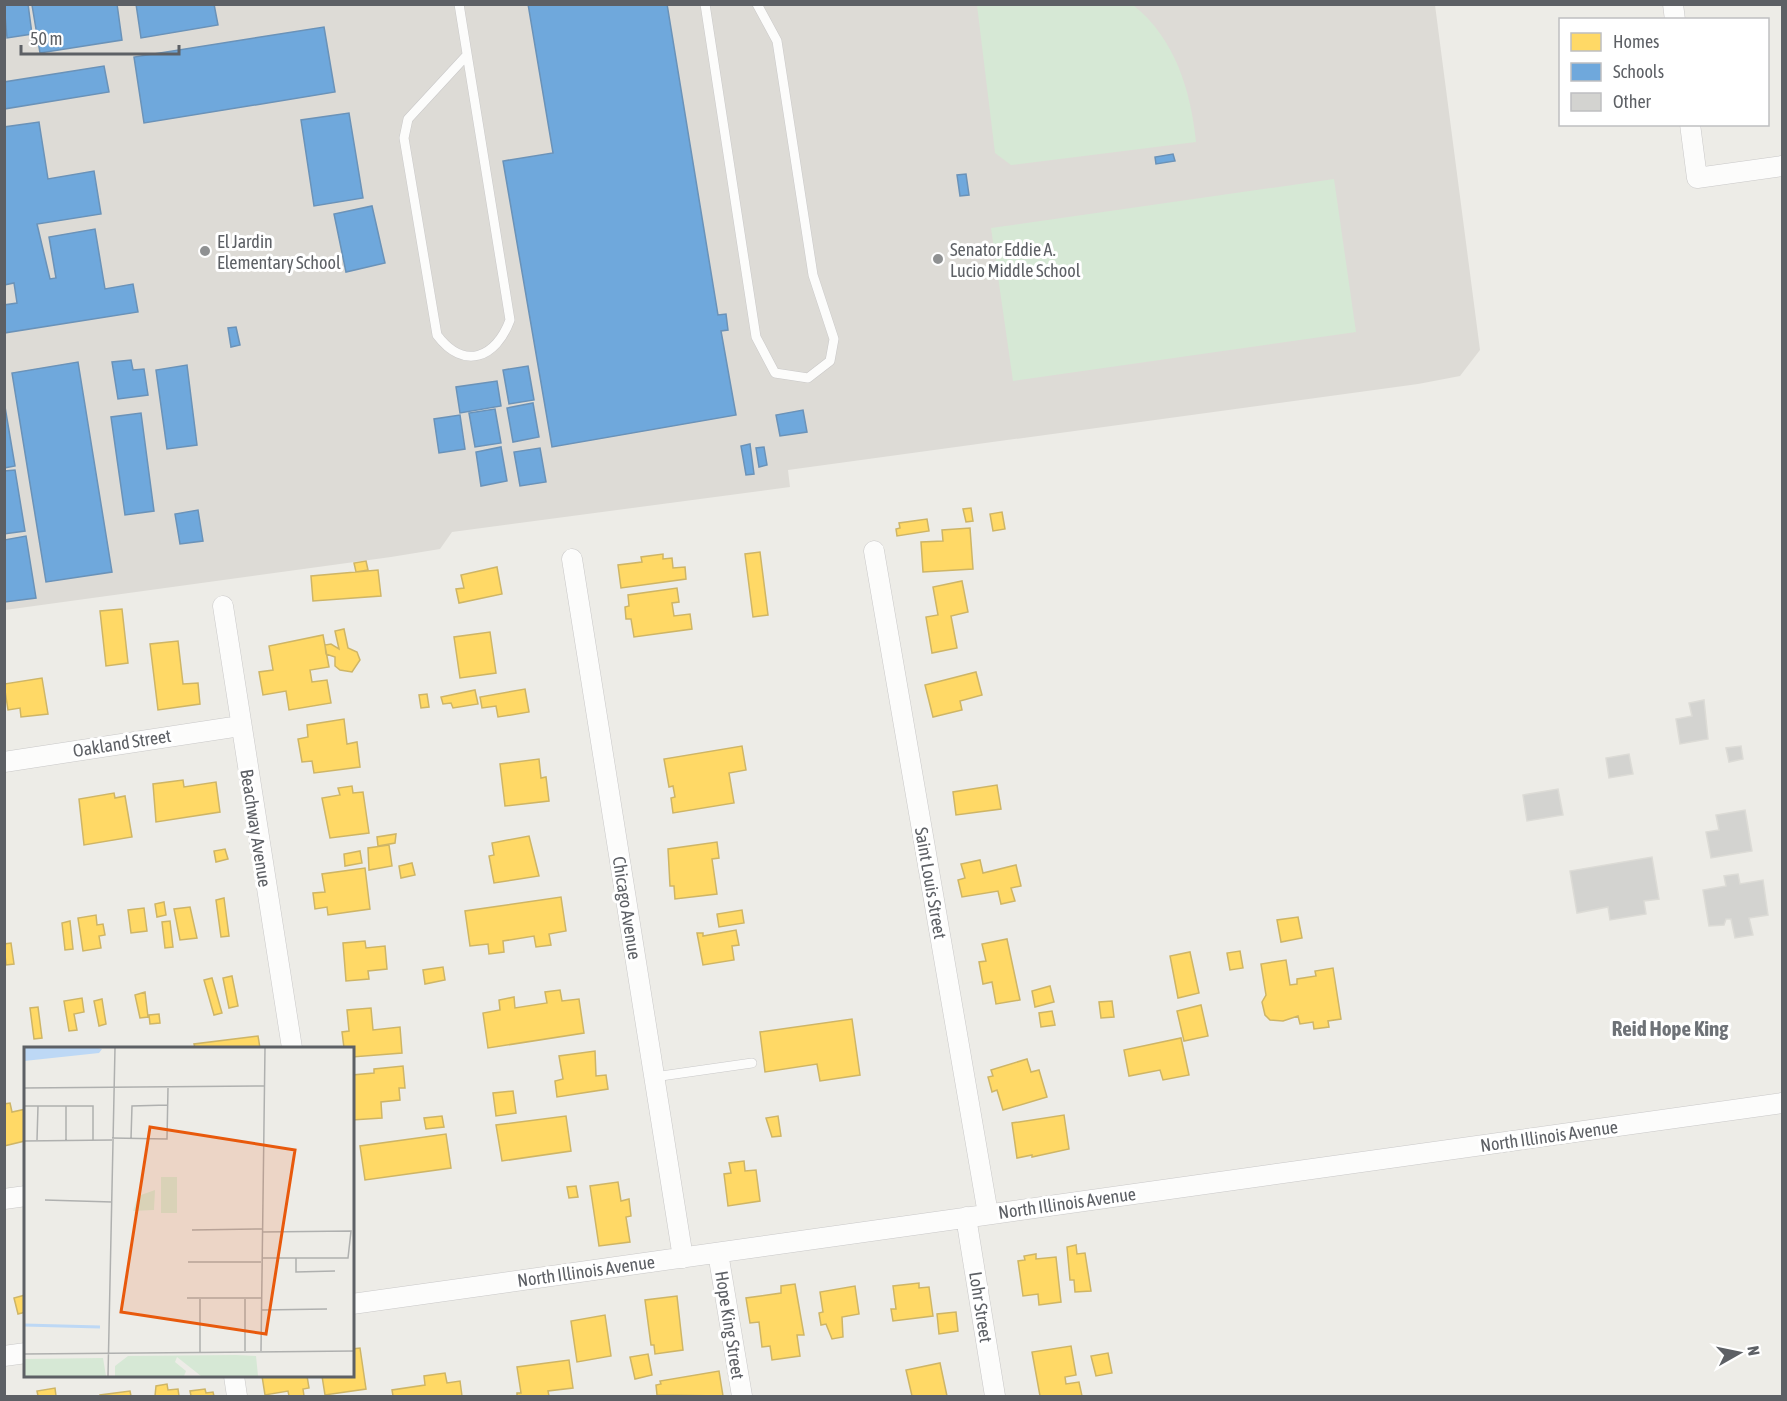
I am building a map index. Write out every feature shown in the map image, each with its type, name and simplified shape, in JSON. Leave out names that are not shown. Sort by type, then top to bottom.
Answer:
[{"type":"street","points":[[1690,126],[1697,178],[1782,166]]},
{"type":"street","name":"Saint Louis Street","points":[[874,551],[988,1214]]},
{"type":"street","name":"Chicago Avenue","points":[[572,559],[683,1258]]},
{"type":"street","name":"Beachway Avenue","points":[[223,606],[292,1047]]},
{"type":"street","name":"Oakland Street","points":[[4,762],[240,726]]},
{"type":"street","name":"North Illinois Avenue","points":[[354,1304],[1782,1103]]},
{"type":"street","points":[[4,1199],[24,1196]]},
{"type":"street","name":"Lohr Street","points":[[966,1218],[995,1396]]},
{"type":"street","name":"Hope King Street","points":[[718,1253],[741,1396]]},
{"type":"street","points":[[4,1356],[24,1353]]},
{"type":"street","points":[[234,1377],[237,1396]]},
{"type":"lane","points":[[459,4],[510,320],[503,339],[490,351],[476,355],[459,355],[446,348],[437,335],[404,138],[408,119],[467,55]]},
{"type":"lane","points":[[705,4],[756,337],[775,373],[808,378],[830,361],[834,339],[813,275],[777,41],[757,4]]},
{"type":"lane","points":[[654,1077],[752,1063]]},
{"type":"shaded area","name":"Senator Eddie A. Lucio Middle School","points":[[4,5],[1435,5],[1480,350],[1460,376],[1418,384],[788,470],[790,487],[452,532],[440,549],[5,610]]},
{"type":"green space","points":[[977,5],[1133,5],[1148,18],[1170,49],[1185,85],[1196,142],[1011,165],[995,153]]},
{"type":"green space","points":[[1334,179],[1356,332],[1013,381],[991,228]]},
{"type":"building: Homes","points":[[971,508],[973,521],[966,522],[963,509]]},
{"type":"building: Homes","points":[[1002,512],[1005,529],[993,531],[990,514]]},
{"type":"building: Homes","points":[[927,519],[929,531],[897,536],[896,529],[900,528],[899,523]]},
{"type":"building: Homes","points":[[970,528],[973,569],[923,572],[921,542],[943,541],[942,530]]},
{"type":"building: Homes","points":[[760,552],[768,615],[753,617],[745,554]]},
{"type":"building: Homes","points":[[663,554],[663,559],[672,558],[673,568],[685,567],[686,579],[621,588],[618,565],[642,562],[641,557]]},
{"type":"building: Homes","points":[[366,561],[368,570],[356,572],[354,563]]},
{"type":"building: Homes","points":[[497,567],[502,594],[459,603],[456,589],[464,588],[461,575]]},
{"type":"building: Homes","points":[[378,570],[381,596],[313,601],[311,576]]},
{"type":"building: Homes","points":[[962,581],[968,612],[951,616],[957,648],[932,653],[926,617],[938,615],[933,587]]},
{"type":"building: Homes","points":[[677,588],[679,602],[672,603],[674,616],[690,614],[692,629],[634,637],[631,619],[626,619],[625,607],[629,606],[628,595]]},
{"type":"building: Homes","points":[[122,609],[128,663],[106,666],[100,611]]},
{"type":"building: Homes","points":[[344,629],[348,648],[357,652],[360,660],[352,672],[340,670],[335,666],[335,657],[326,654],[325,645],[331,644],[339,649],[335,631]]},
{"type":"building: Homes","points":[[490,632],[496,673],[460,678],[454,637]]},
{"type":"building: Homes","points":[[323,635],[329,667],[310,670],[312,682],[327,680],[331,703],[289,710],[286,691],[263,695],[259,672],[273,670],[269,646]]},
{"type":"building: Homes","points":[[178,641],[183,684],[198,683],[200,704],[158,710],[150,644]]},
{"type":"building: Homes","points":[[976,672],[982,695],[960,701],[962,710],[933,717],[925,685]]},
{"type":"building: Homes","points":[[42,678],[48,714],[21,717],[20,708],[8,710],[4,684]]},
{"type":"building: Homes","points":[[525,689],[529,712],[498,717],[496,706],[482,708],[480,697]]},
{"type":"building: Homes","points":[[475,690],[478,704],[453,708],[451,703],[443,704],[441,697]]},
{"type":"building: Homes","points":[[427,694],[429,707],[421,708],[419,695]]},
{"type":"building: Homes","points":[[344,719],[347,744],[357,742],[360,767],[314,773],[312,761],[302,762],[298,739],[308,737],[307,725]]},
{"type":"building: Homes","points":[[742,746],[746,770],[729,773],[734,803],[673,813],[671,798],[675,797],[673,786],[669,787],[664,759]]},
{"type":"building: Homes","points":[[539,759],[541,778],[546,777],[549,801],[505,806],[500,764]]},
{"type":"building: Homes","points":[[183,780],[184,787],[216,782],[220,812],[156,822],[153,784]]},
{"type":"building: Homes","points":[[997,785],[1001,809],[956,815],[953,792]]},
{"type":"building: Homes","points":[[352,786],[353,793],[363,792],[369,833],[330,838],[322,798],[340,795],[338,788]]},
{"type":"building: Homes","points":[[114,793],[115,798],[125,796],[132,837],[84,845],[79,799]]},
{"type":"building: Homes","points":[[396,834],[395,843],[378,846],[377,837]]},
{"type":"building: Homes","points":[[529,836],[539,876],[494,883],[489,856],[494,855],[492,843]]},
{"type":"building: Homes","points":[[717,842],[719,858],[712,859],[717,894],[675,899],[674,886],[670,886],[668,849]]},
{"type":"building: Homes","points":[[389,845],[392,866],[369,870],[368,848]]},
{"type":"building: Homes","points":[[225,849],[228,859],[216,862],[214,851]]},
{"type":"building: Homes","points":[[360,851],[362,863],[345,866],[344,854]]},
{"type":"building: Homes","points":[[980,860],[983,873],[1016,865],[1021,886],[1011,888],[1015,901],[1001,904],[998,891],[962,897],[958,880],[965,878],[961,864]]},
{"type":"building: Homes","points":[[412,863],[415,875],[401,878],[399,866]]},
{"type":"building: Homes","points":[[365,868],[370,909],[328,915],[327,907],[315,909],[313,893],[325,892],[322,874]]},
{"type":"building: Homes","points":[[561,897],[566,931],[549,934],[551,945],[536,947],[534,936],[503,941],[504,952],[489,954],[488,944],[470,946],[465,911]]},
{"type":"building: Homes","points":[[224,898],[229,936],[221,937],[216,900]]},
{"type":"building: Homes","points":[[164,902],[166,915],[157,917],[155,904]]},
{"type":"building: Homes","points":[[190,907],[197,938],[180,940],[174,909]]},
{"type":"building: Homes","points":[[144,908],[147,931],[131,933],[128,910]]},
{"type":"building: Homes","points":[[742,910],[744,923],[719,927],[717,914]]},
{"type":"building: Homes","points":[[96,915],[97,925],[103,924],[105,935],[99,936],[101,948],[83,951],[78,918]]},
{"type":"building: Homes","points":[[1298,917],[1302,938],[1281,942],[1277,920]]},
{"type":"building: Homes","points":[[70,921],[73,949],[65,950],[62,923]]},
{"type":"building: Homes","points":[[170,921],[173,947],[165,948],[162,922]]},
{"type":"building: Homes","points":[[736,930],[739,945],[732,946],[734,960],[703,965],[697,933],[703,933],[703,936]]},
{"type":"building: Homes","points":[[1007,939],[1020,1000],[996,1004],[992,982],[983,984],[979,962],[986,961],[982,944]]},
{"type":"building: Homes","points":[[365,941],[366,948],[385,946],[387,969],[368,971],[369,979],[346,981],[343,943]]},
{"type":"building: Homes","points":[[11,943],[14,964],[6,965],[4,944]]},
{"type":"building: Homes","points":[[1240,951],[1243,968],[1230,970],[1227,953]]},
{"type":"building: Homes","points":[[1190,952],[1199,993],[1178,998],[1170,956]]},
{"type":"building: Homes","points":[[1286,960],[1290,985],[1297,984],[1297,979],[1316,976],[1315,971],[1333,968],[1341,1019],[1328,1021],[1329,1027],[1314,1029],[1313,1022],[1300,1024],[1298,1016],[1283,1021],[1270,1020],[1265,1015],[1262,1002],[1266,995],[1261,964]]},
{"type":"building: Homes","points":[[443,967],[445,980],[425,984],[423,970]]},
{"type":"building: Homes","points":[[232,976],[238,1006],[229,1008],[223,978]]},
{"type":"building: Homes","points":[[212,978],[222,1013],[214,1015],[204,980]]},
{"type":"building: Homes","points":[[1050,986],[1054,1002],[1035,1007],[1032,991]]},
{"type":"building: Homes","points":[[560,990],[562,1001],[579,999],[584,1033],[488,1048],[483,1013],[500,1010],[499,1000],[514,997],[515,1008],[547,1003],[545,992]]},
{"type":"building: Homes","points":[[145,992],[148,1017],[140,1018],[135,995]]},
{"type":"building: Homes","points":[[82,998],[84,1012],[74,1014],[77,1030],[69,1031],[64,1001]]},
{"type":"building: Homes","points":[[102,999],[106,1024],[99,1026],[94,1001]]},
{"type":"building: Homes","points":[[1112,1001],[1114,1017],[1101,1018],[1099,1002]]},
{"type":"building: Homes","points":[[1201,1005],[1208,1036],[1184,1041],[1177,1011]]},
{"type":"building: Homes","points":[[38,1007],[42,1038],[34,1039],[30,1008]]},
{"type":"building: Homes","points":[[371,1008],[373,1030],[400,1027],[402,1053],[354,1057],[354,1047],[344,1047],[342,1032],[349,1031],[347,1010]]},
{"type":"building: Homes","points":[[1052,1011],[1055,1025],[1041,1027],[1039,1013]]},
{"type":"building: Homes","points":[[159,1014],[160,1023],[150,1024],[149,1015]]},
{"type":"building: Homes","points":[[852,1019],[860,1075],[820,1081],[817,1064],[765,1072],[760,1032]]},
{"type":"building: Homes","points":[[258,1036],[260,1047],[195,1047],[194,1044]]},
{"type":"building: Homes","points":[[1181,1038],[1189,1075],[1163,1080],[1160,1070],[1129,1076],[1124,1050]]},
{"type":"building: Homes","points":[[595,1051],[596,1076],[606,1075],[608,1089],[557,1097],[555,1081],[563,1079],[559,1056]]},
{"type":"building: Homes","points":[[1027,1059],[1031,1072],[1039,1070],[1047,1097],[1003,1110],[997,1090],[992,1092],[988,1077],[993,1076],[991,1070]]},
{"type":"building: Homes","points":[[403,1066],[405,1088],[399,1088],[400,1100],[381,1102],[382,1118],[354,1120],[354,1075],[374,1073],[374,1069]]},
{"type":"building: Homes","points":[[513,1091],[516,1113],[496,1116],[493,1093]]},
{"type":"building: Homes","points":[[10,1103],[12,1112],[24,1109],[24,1141],[4,1146],[4,1104]]},
{"type":"building: Homes","points":[[1064,1115],[1069,1149],[1017,1158],[1012,1123]]},
{"type":"building: Homes","points":[[442,1116],[444,1127],[426,1129],[424,1118]]},
{"type":"building: Homes","points":[[566,1116],[571,1151],[502,1161],[496,1125]]},
{"type":"building: Homes","points":[[778,1116],[781,1136],[772,1137],[766,1118]]},
{"type":"building: Homes","points":[[446,1134],[451,1168],[365,1180],[360,1146]]},
{"type":"building: Homes","points":[[744,1161],[745,1171],[756,1170],[760,1201],[728,1206],[724,1174],[731,1173],[729,1163]]},
{"type":"building: Homes","points":[[618,1182],[621,1201],[629,1199],[631,1216],[626,1217],[630,1242],[599,1246],[590,1186]]},
{"type":"building: Homes","points":[[576,1186],[578,1197],[569,1198],[567,1187]]},
{"type":"building: Homes","points":[[1076,1245],[1077,1254],[1085,1253],[1091,1291],[1075,1292],[1074,1280],[1070,1280],[1067,1247]]},
{"type":"building: Homes","points":[[1036,1254],[1036,1259],[1056,1257],[1061,1302],[1039,1305],[1038,1294],[1023,1296],[1018,1261],[1025,1260],[1024,1256]]},
{"type":"building: Homes","points":[[919,1283],[919,1288],[929,1287],[933,1316],[893,1321],[891,1309],[896,1309],[893,1286]]},
{"type":"building: Homes","points":[[795,1284],[804,1335],[797,1335],[800,1356],[772,1360],[770,1346],[762,1347],[759,1322],[750,1323],[746,1298],[781,1293],[781,1286]]},
{"type":"building: Homes","points":[[855,1286],[859,1314],[842,1317],[843,1337],[832,1339],[826,1324],[821,1325],[819,1313],[823,1312],[820,1292]]},
{"type":"building: Homes","points":[[24,1295],[24,1312],[18,1314],[14,1298]]},
{"type":"building: Homes","points":[[677,1296],[683,1350],[655,1354],[654,1345],[651,1345],[645,1300]]},
{"type":"building: Homes","points":[[956,1312],[958,1331],[939,1334],[937,1314]]},
{"type":"building: Homes","points":[[605,1315],[611,1356],[577,1362],[571,1321]]},
{"type":"building: Homes","points":[[1071,1346],[1076,1375],[1065,1377],[1066,1384],[1079,1382],[1082,1396],[1040,1396],[1032,1352]]},
{"type":"building: Homes","points":[[360,1348],[366,1389],[325,1395],[322,1377],[354,1377],[354,1349]]},
{"type":"building: Homes","points":[[1108,1353],[1112,1373],[1096,1376],[1091,1356]]},
{"type":"building: Homes","points":[[648,1354],[652,1375],[635,1379],[630,1357]]},
{"type":"building: Homes","points":[[569,1360],[573,1388],[548,1391],[549,1396],[517,1396],[517,1393],[521,1393],[517,1367]]},
{"type":"building: Homes","points":[[940,1363],[947,1396],[912,1396],[906,1370]]},
{"type":"building: Homes","points":[[719,1371],[723,1396],[657,1395],[656,1385],[661,1384],[660,1381]]},
{"type":"building: Homes","points":[[445,1373],[447,1383],[460,1381],[462,1396],[393,1396],[392,1390],[425,1385],[424,1376]]},
{"type":"building: Homes","points":[[262,1377],[307,1377],[309,1388],[303,1389],[304,1396],[289,1396],[288,1391],[265,1395]]},
{"type":"building: Homes","points":[[167,1384],[168,1390],[178,1389],[179,1396],[155,1396],[156,1386]]},
{"type":"building: Homes","points":[[55,1388],[56,1396],[38,1396],[37,1391]]},
{"type":"building: Homes","points":[[205,1389],[206,1393],[213,1392],[214,1396],[191,1396],[190,1391]]},
{"type":"building: Homes","points":[[130,1391],[131,1396],[100,1396],[100,1395]]},
{"type":"building: Schools","points":[[4,4],[28,4],[32,34],[7,38]]},
{"type":"building: Schools","points":[[117,4],[122,40],[40,53],[32,5]]},
{"type":"building: Schools","points":[[136,4],[214,4],[218,25],[141,38]]},
{"type":"building: Schools","points":[[528,4],[667,4],[718,315],[726,314],[728,330],[721,331],[736,415],[552,447],[503,161],[553,153]]},
{"type":"building: Schools","points":[[324,27],[335,92],[144,123],[134,57]]},
{"type":"building: Schools","points":[[104,66],[109,92],[4,109],[4,82]]},
{"type":"building: Schools","points":[[349,113],[363,198],[314,206],[301,120]]},
{"type":"building: Schools","points":[[39,122],[48,179],[94,171],[101,214],[37,224],[50,279],[56,278],[49,237],[95,229],[105,289],[133,284],[138,312],[4,333],[4,305],[17,303],[14,283],[4,285],[4,127]]},
{"type":"building: Schools","points":[[1173,154],[1175,161],[1156,164],[1155,157]]},
{"type":"building: Schools","points":[[966,174],[969,195],[960,196],[957,175]]},
{"type":"building: Schools","points":[[372,206],[385,263],[346,272],[334,214]]},
{"type":"building: Schools","points":[[236,327],[240,345],[231,347],[228,328]]},
{"type":"building: Schools","points":[[131,360],[133,370],[144,369],[148,395],[118,399],[112,362]]},
{"type":"building: Schools","points":[[78,362],[112,572],[46,582],[12,373]]},
{"type":"building: Schools","points":[[187,365],[197,445],[167,449],[156,370]]},
{"type":"building: Schools","points":[[528,366],[534,400],[509,404],[503,370]]},
{"type":"building: Schools","points":[[497,381],[501,406],[460,413],[456,387]]},
{"type":"building: Schools","points":[[4,401],[15,466],[4,468]]},
{"type":"building: Schools","points":[[533,403],[539,437],[513,442],[507,408]]},
{"type":"building: Schools","points":[[495,409],[501,443],[475,447],[469,413]]},
{"type":"building: Schools","points":[[803,410],[807,432],[780,436],[776,415]]},
{"type":"building: Schools","points":[[141,413],[154,511],[125,515],[111,417]]},
{"type":"building: Schools","points":[[460,415],[465,449],[439,453],[434,419]]},
{"type":"building: Schools","points":[[750,444],[754,474],[746,475],[741,446]]},
{"type":"building: Schools","points":[[501,447],[507,481],[481,486],[476,452]]},
{"type":"building: Schools","points":[[764,447],[767,465],[759,467],[756,448]]},
{"type":"building: Schools","points":[[540,448],[546,482],[520,486],[514,452]]},
{"type":"building: Schools","points":[[15,470],[25,531],[4,534],[4,471]]},
{"type":"building: Schools","points":[[198,510],[203,541],[180,544],[175,514]]},
{"type":"building: Schools","points":[[26,536],[36,598],[5,602],[4,540]]},
{"type":"building: Other","points":[[1704,700],[1708,739],[1680,744],[1676,719],[1692,716],[1689,703]]},
{"type":"building: Other","points":[[1741,746],[1743,759],[1729,762],[1726,748]]},
{"type":"building: Other","points":[[1629,754],[1633,774],[1609,778],[1606,758]]},
{"type":"building: Other","points":[[1558,789],[1563,815],[1527,821],[1523,795]]},
{"type":"building: Other","points":[[1745,810],[1752,851],[1711,858],[1706,832],[1719,830],[1716,815]]},
{"type":"building: Other","points":[[1652,857],[1659,899],[1644,901],[1646,914],[1610,920],[1608,907],[1577,913],[1570,871]]},
{"type":"building: Other","points":[[1738,874],[1740,884],[1763,880],[1768,915],[1749,918],[1753,935],[1735,938],[1731,919],[1726,919],[1724,925],[1709,926],[1703,890],[1726,886],[1724,876]]},
{"type":"place","name":"El Jardin Elementary School","points":[[205,251]]},
{"type":"place","name":"Senator Eddie A. Lucio Middle School","points":[[938,259]]},
{"type":"district","name":"Reid Hope King","points":[[1670,1028]]}]
